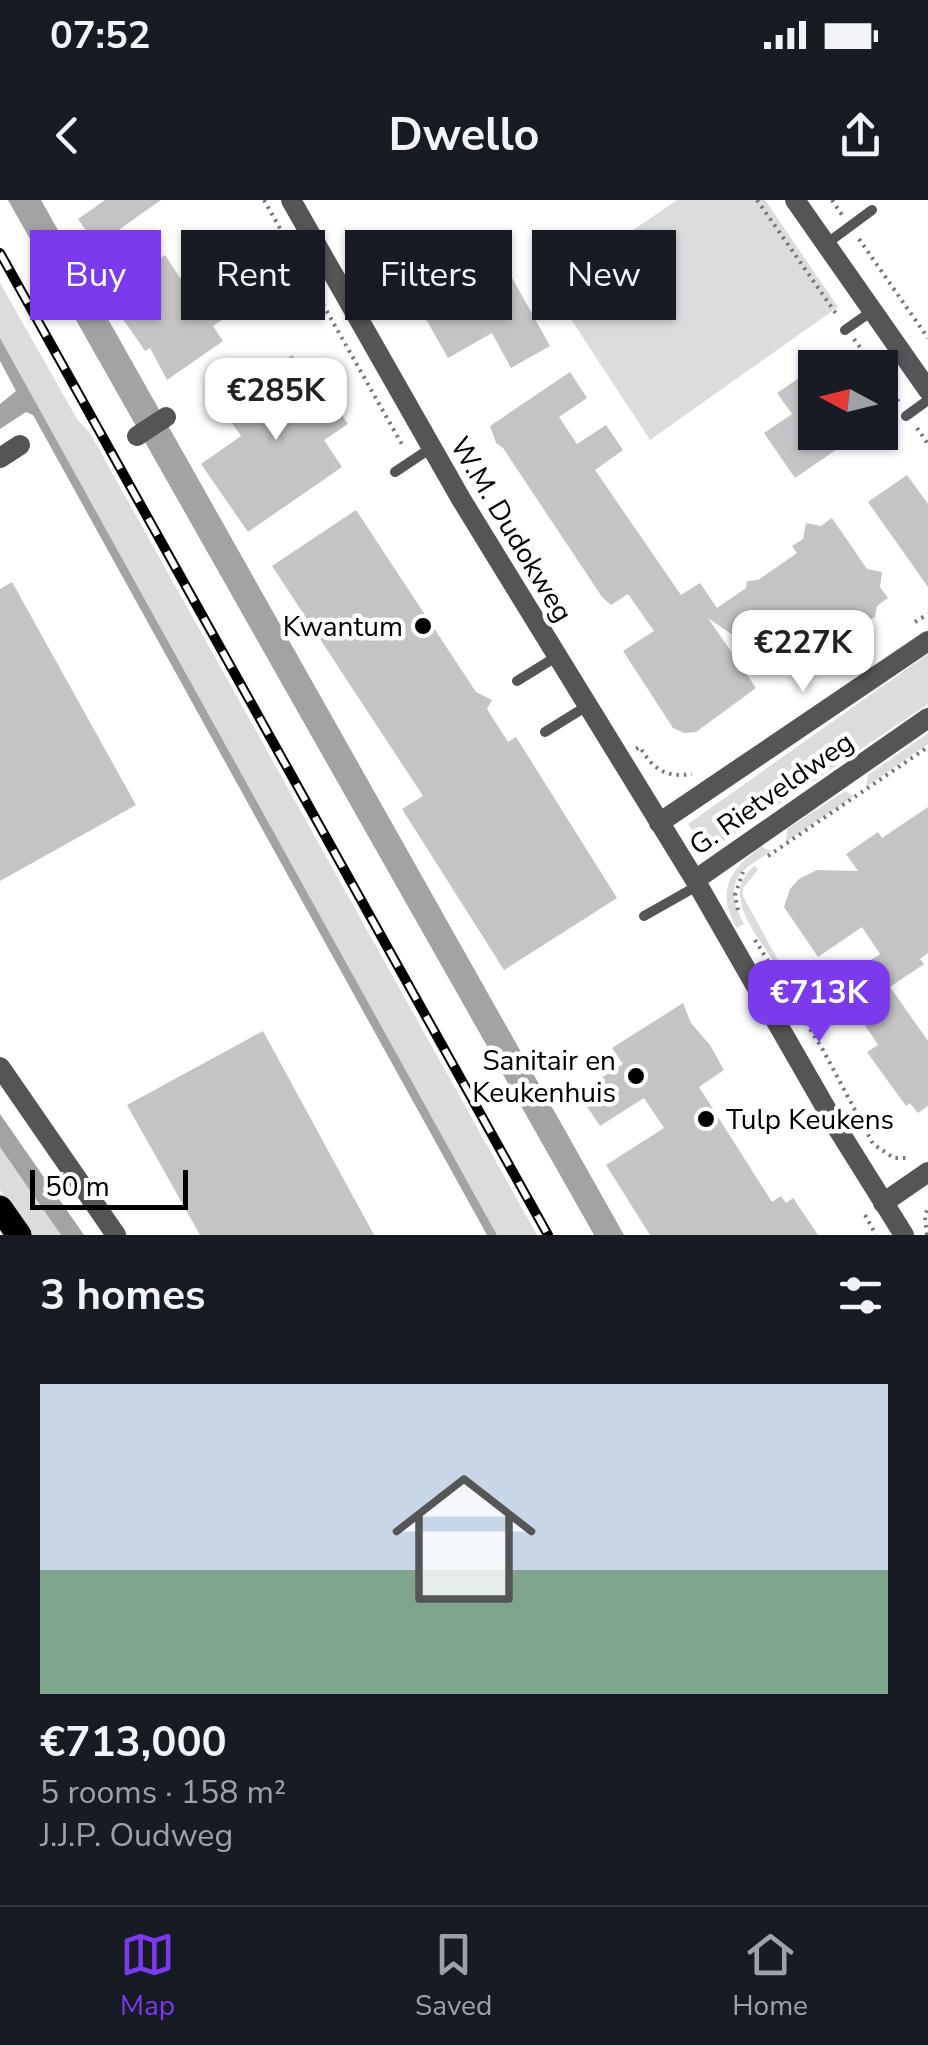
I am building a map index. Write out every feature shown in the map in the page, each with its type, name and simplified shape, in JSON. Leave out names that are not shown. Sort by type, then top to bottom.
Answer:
[{"type":"main road","points":[[0,1208],[19,1235]]},
{"type":"street","name":"W.M. Dudokweg","points":[[291,200],[432,448],[556,657],[697,882],[904,1235]]},
{"type":"street","points":[[796,200],[928,390]]},
{"type":"street","points":[[136,436],[166,417]]},
{"type":"street","points":[[0,458],[20,445]]},
{"type":"street","name":"G. Rietveldweg","points":[[659,822],[928,641]]},
{"type":"street","name":"G. Rietveldweg","points":[[697,882],[928,718]]},
{"type":"street","points":[[0,1067],[116,1235]]},
{"type":"street","points":[[883,1204],[923,1164]]},
{"type":"lane","points":[[826,244],[872,210]]},
{"type":"lane","points":[[846,329],[872,310]]},
{"type":"lane","points":[[906,416],[928,400]]},
{"type":"lane","points":[[395,472],[432,448]]},
{"type":"lane","points":[[517,681],[556,657]]},
{"type":"lane","points":[[545,732],[587,706]]},
{"type":"lane","points":[[644,916],[697,882]]},
{"type":"path","points":[[757,200],[862,350]]},
{"type":"path","points":[[832,200],[928,338]]},
{"type":"path","points":[[907,628],[928,614]]},
{"type":"path","points":[[620,759],[640,747],[649,762],[666,774],[684,775],[699,770]]},
{"type":"path","points":[[765,858],[928,747]]},
{"type":"path","points":[[742,918],[735,895],[744,870]]},
{"type":"path","points":[[747,926],[823,1050],[873,1144],[894,1158],[923,1164]]},
{"type":"path","points":[[926,1235],[924,1218],[928,1207]]},
{"type":"shaded area","points":[[8,200],[41,200],[58,230],[30,230],[30,239]]},
{"type":"shaded area","points":[[677,200],[765,200],[838,307],[650,440],[572,320],[676,320],[676,230],[633,230]]},
{"type":"shaded area","points":[[0,283],[77,419],[90,433],[537,1235],[497,1235],[0,338]]},
{"type":"shaded area","points":[[76,320],[109,320],[624,1235],[594,1235]]},
{"type":"shaded area","points":[[0,338],[497,1235],[487,1235],[33,415],[26,412],[0,429],[0,404],[16,391],[0,361]]},
{"type":"shaded area","points":[[928,654],[928,704],[706,853],[688,824]]},
{"type":"shaded area","points":[[928,733],[928,744],[866,787],[868,775]]},
{"type":"shaded area","points":[[845,791],[854,796],[786,842],[787,829]]},
{"type":"shaded area","points":[[761,847],[772,851],[742,872],[734,889],[744,924],[737,928],[727,903],[729,882],[741,864]]},
{"type":"shaded area","points":[[755,865],[758,870],[743,888],[743,896],[779,962],[775,964],[751,927],[741,902],[740,889]]},
{"type":"shaded area","points":[[0,1114],[84,1235],[61,1235],[0,1147]]},
{"type":"shaded area","points":[[0,1145],[61,1235],[31,1235],[0,1190]]},
{"type":"building","points":[[105,200],[161,200],[121,230],[86,230],[78,219]]},
{"type":"building","points":[[165,255],[180,278],[181,320],[222,320],[213,326],[223,341],[167,380],[150,348],[145,351],[124,320],[161,320],[161,258]]},
{"type":"building","points":[[512,278],[532,320],[550,346],[511,368],[492,333],[448,358],[426,320],[512,320]]},
{"type":"building","points":[[292,355],[305,373],[311,369],[348,424],[324,440],[342,467],[248,532],[201,464],[241,436],[232,423],[237,420],[224,401]]},
{"type":"building","points":[[570,372],[587,398],[559,417],[577,444],[606,425],[623,450],[595,470],[681,595],[700,583],[717,608],[746,588],[747,581],[758,580],[797,553],[792,546],[803,539],[806,523],[821,526],[832,518],[867,569],[882,572],[880,587],[888,598],[877,606],[875,617],[858,618],[847,626],[842,618],[810,641],[810,657],[799,668],[790,670],[782,669],[708,618],[756,688],[696,732],[684,733],[673,728],[623,651],[654,631],[628,594],[611,605],[602,597],[496,443],[490,426]]},
{"type":"building","points":[[798,379],[798,450],[836,450],[795,478],[764,433],[792,414],[777,393]]},
{"type":"building","points":[[907,475],[928,504],[928,587],[868,502]]},
{"type":"building","points":[[356,510],[476,692],[492,700],[487,709],[508,742],[516,737],[617,898],[504,970],[402,809],[423,796],[272,566]]},
{"type":"building","points":[[12,582],[136,805],[0,881],[0,589]]},
{"type":"building","points":[[928,807],[928,953],[920,959],[924,964],[890,987],[928,1041],[928,1106],[918,1113],[910,1103],[906,1106],[867,1052],[878,1045],[865,1025],[870,1022],[846,986],[847,976],[880,954],[862,927],[818,957],[784,907],[790,889],[799,879],[817,870],[858,871],[846,854],[878,832],[882,838]]},
{"type":"building","points":[[683,1003],[691,1023],[724,1070],[699,1087],[772,1202],[781,1196],[786,1203],[793,1198],[818,1235],[650,1235],[606,1165],[664,1128],[644,1098],[600,1126],[578,1093],[623,1064],[612,1048]]},
{"type":"building","points":[[263,1031],[374,1235],[200,1235],[127,1105]]},
{"type":"railway","points":[[0,253],[548,1235]]},
{"type":"place","name":"Kwantum","points":[[423,626]]},
{"type":"place","name":"Sanitair en Keukenhuis","points":[[636,1076]]},
{"type":"place","name":"Tulp Keukens","points":[[706,1119]]}]
